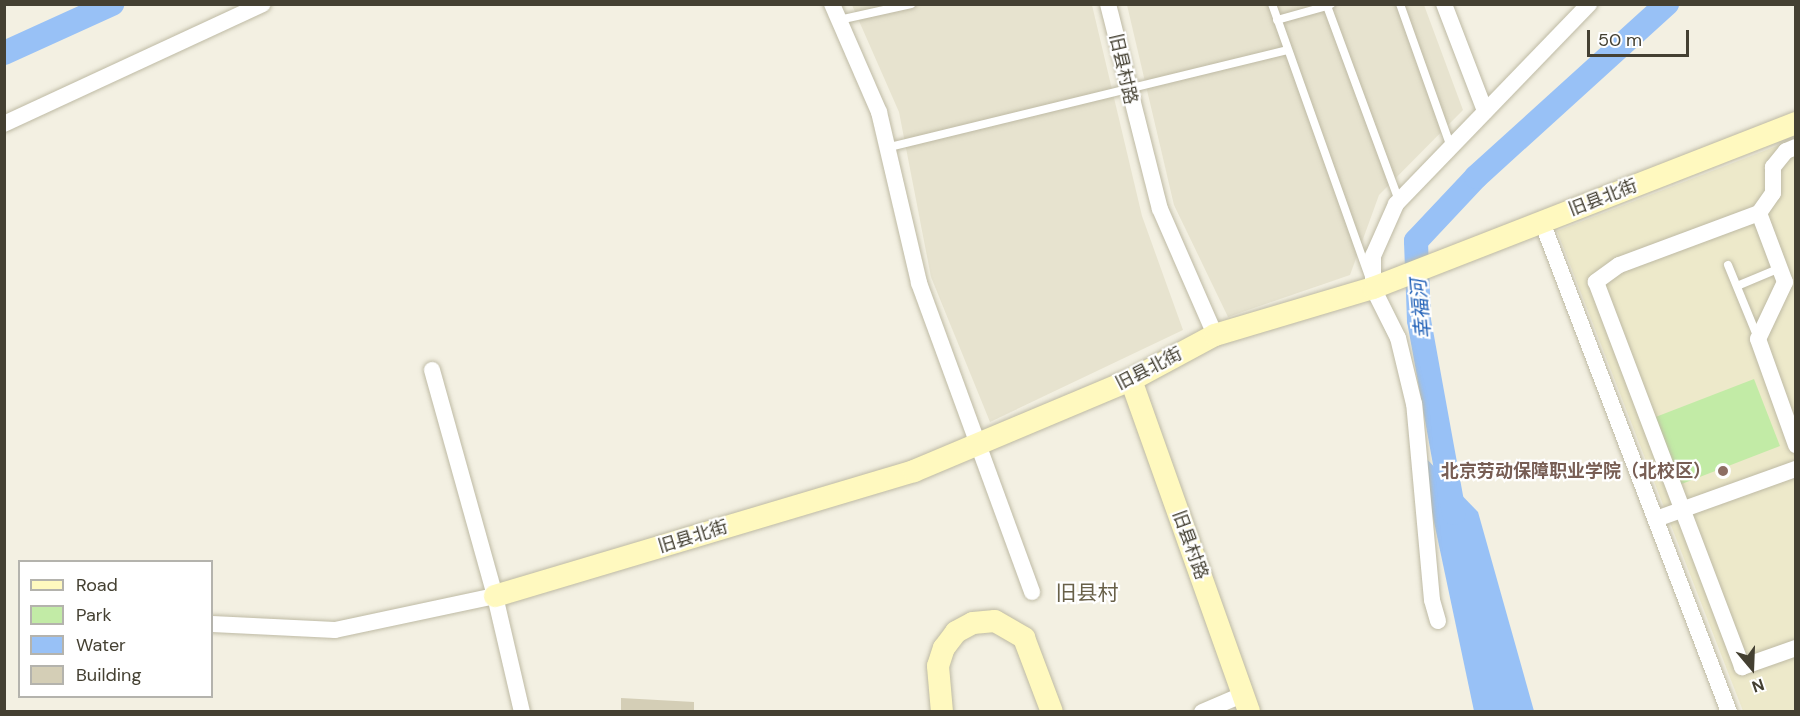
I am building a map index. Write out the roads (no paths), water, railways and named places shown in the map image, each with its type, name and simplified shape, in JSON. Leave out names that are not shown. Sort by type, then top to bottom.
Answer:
[{"type":"street","points":[[4,123],[263,4]]},
{"type":"street","name":"旧县村路","points":[[1108,4],[1128,92],[1160,209],[1215,335]]},
{"type":"street","points":[[1444,4],[1485,111]]},
{"type":"street","points":[[1438,621],[1432,600],[1408,375],[1398,338],[1373,288],[1373,256],[1399,201],[1588,4]]},
{"type":"street","points":[[835,12],[890,147],[919,283],[981,444],[1032,592]]},
{"type":"street","name":"旧县北街","points":[[495,596],[914,471],[1131,380],[1215,335],[1373,288],[1796,123]]},
{"type":"street","points":[[1796,147],[1786,151],[1773,167],[1773,193],[1759,213],[1619,265],[1596,282],[1742,667],[1796,648]]},
{"type":"street","points":[[1759,213],[1785,282],[1758,339],[1796,445]]},
{"type":"street","points":[[1542,222],[1729,711]]},
{"type":"street","points":[[432,370],[495,596],[522,711]]},
{"type":"street","name":"旧县村路","points":[[1131,380],[1246,703]]},
{"type":"street","points":[[1656,519],[1796,469]]},
{"type":"street","points":[[213,624],[335,630],[495,596]]},
{"type":"street","points":[[942,711],[938,666],[944,648],[956,632],[974,623],[995,621],[1024,638],[1052,711]]},
{"type":"street","points":[[1202,711],[1246,703]]},
{"type":"lane","points":[[835,12],[911,4]]},
{"type":"lane","points":[[1272,4],[1373,288]]},
{"type":"lane","points":[[1400,4],[1451,147]]},
{"type":"lane","points":[[1277,20],[1309,8],[1329,5],[1399,201]]},
{"type":"lane","points":[[890,147],[1128,92],[1287,50]]},
{"type":"lane","points":[[1728,265],[1758,339]]},
{"type":"lane","points":[[1737,286],[1781,267]]},
{"type":"water","points":[[1419,451],[1478,512],[1534,711],[1474,711]]},
{"type":"waterway","name":"幸福河","points":[[4,53],[112,4]]},
{"type":"waterway","name":"幸福河","points":[[1454,513],[1419,320],[1416,241],[1476,177],[1667,4]]},
{"type":"place","name":"北京劳动保障职业学院（北校区）","points":[[1723,471]]},
{"type":"district","name":"旧县村","points":[[1087,593]]}]
